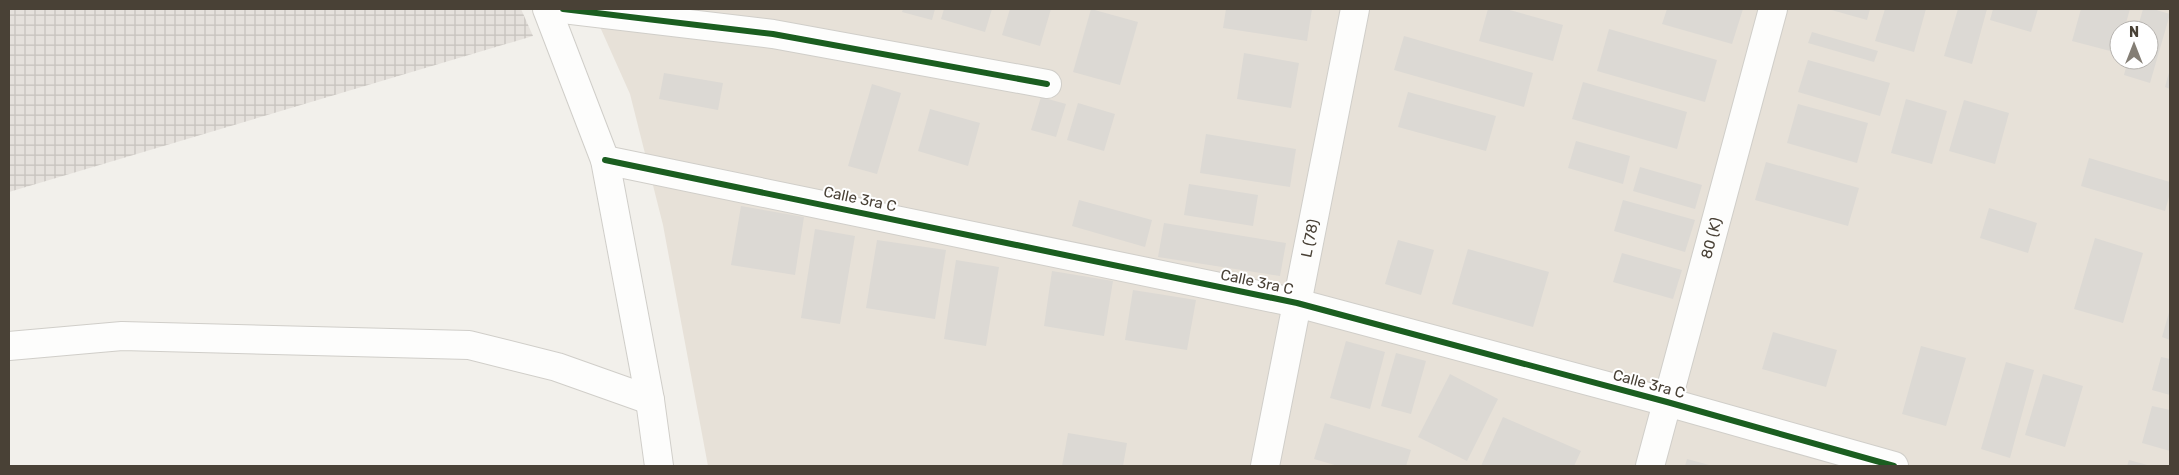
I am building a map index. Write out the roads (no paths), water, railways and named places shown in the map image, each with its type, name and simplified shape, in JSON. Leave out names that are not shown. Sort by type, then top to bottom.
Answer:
[{"type":"street","points":[[547,9],[605,160],[650,400],[659,466]]},
{"type":"street","points":[[563,9],[772,34],[1047,84]]},
{"type":"street","name":"L (78)","points":[[1265,466],[1355,9]]},
{"type":"street","name":"80 (K)","points":[[1650,466],[1773,9]]},
{"type":"street","name":"Calle 3ra C","points":[[605,160],[1297,302],[1667,402],[1894,466]]},
{"type":"street","points":[[9,346],[122,336],[468,345],[557,367],[650,400]]}]
